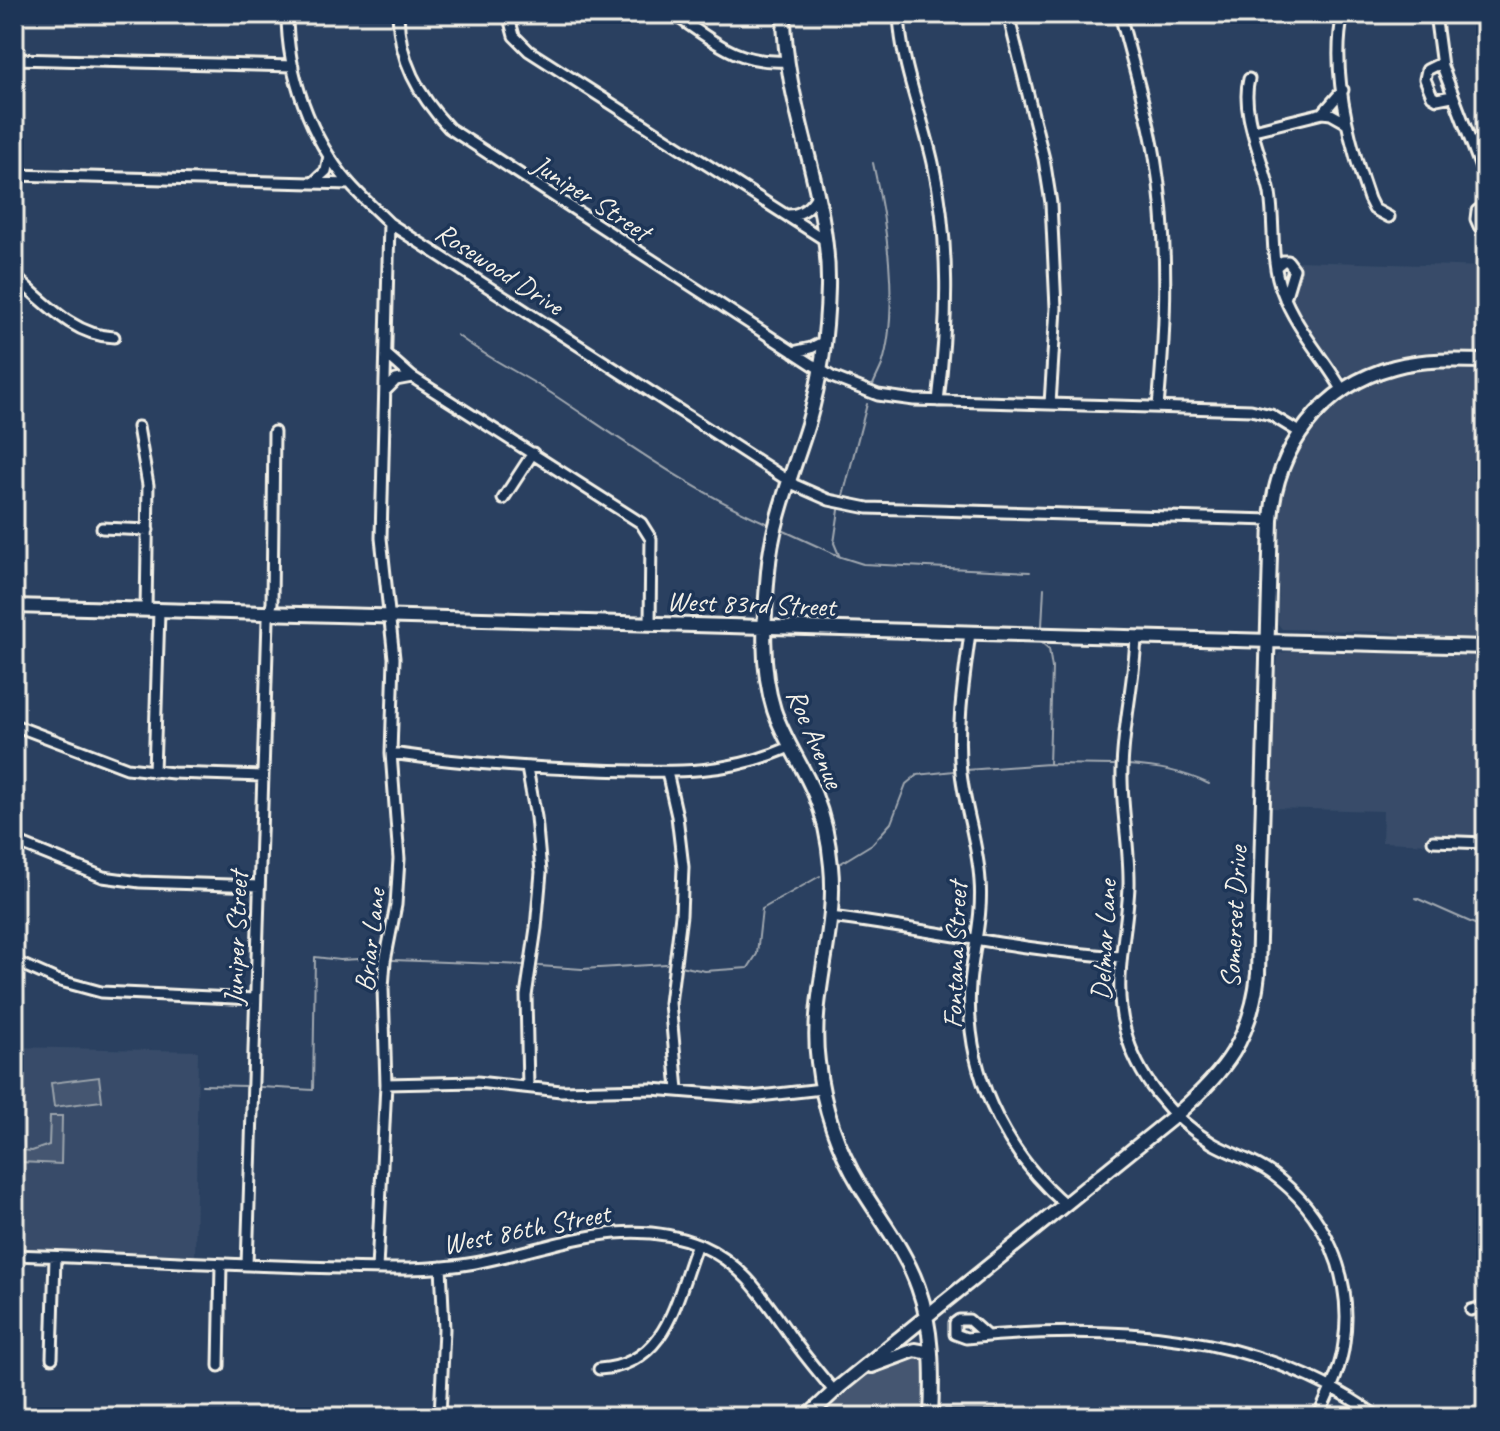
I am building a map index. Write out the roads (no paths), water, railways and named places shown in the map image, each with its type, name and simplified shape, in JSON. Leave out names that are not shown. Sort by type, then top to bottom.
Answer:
[{"type":"street","name":"Rosewood Drive","points":[[287,14],[293,66],[303,101],[329,156],[350,184],[389,223],[788,480],[829,500],[868,508],[1271,520]]},
{"type":"street","name":"Juniper Street","points":[[398,14],[402,49],[413,80],[449,128],[821,371],[878,395],[938,401],[1257,411],[1299,432]]},
{"type":"street","points":[[508,14],[514,36],[529,51],[825,240]]},
{"type":"street","points":[[673,14],[741,56],[760,62],[786,61]]},
{"type":"street","name":"Roe Avenue","points":[[784,14],[786,61],[818,194],[828,284],[821,371],[771,540],[765,628],[769,693],[821,813],[831,868],[830,917],[817,1003],[816,1046],[822,1089],[838,1142],[856,1179],[903,1253],[917,1284],[931,1353],[931,1417]]},
{"type":"street","points":[[899,14],[904,57],[933,163],[944,230],[947,305],[938,401]]},
{"type":"street","points":[[1008,14],[1044,159],[1054,227],[1056,308],[1050,404]]},
{"type":"street","points":[[1120,14],[1148,120],[1161,198],[1167,298],[1158,407]]},
{"type":"street","points":[[1343,14],[1343,90],[1347,123],[1369,199],[1374,209],[1389,217]]},
{"type":"street","points":[[1435,14],[1441,63],[1486,181]]},
{"type":"street","points":[[14,59],[293,66]]},
{"type":"street","points":[[1441,63],[1427,70],[1425,79],[1432,96],[1437,99],[1452,96]]},
{"type":"street","points":[[1249,79],[1246,98],[1269,190],[1277,266],[1285,299],[1343,391]]},
{"type":"street","points":[[1254,130],[1323,113],[1343,90]]},
{"type":"street","points":[[1323,113],[1347,123]]},
{"type":"street","points":[[311,183],[324,175],[329,166],[329,156]]},
{"type":"street","points":[[14,175],[350,184]]},
{"type":"street","points":[[783,214],[799,214],[812,204],[818,194]]},
{"type":"street","points":[[1486,205],[1477,211],[1476,219],[1479,226],[1486,227]]},
{"type":"street","name":"Briar Lane","points":[[377,1269],[386,1084],[384,977],[396,905],[399,859],[391,753],[394,671],[381,538],[389,223]]},
{"type":"street","points":[[390,252],[401,243],[416,241]]},
{"type":"street","points":[[1277,266],[1288,261],[1294,269],[1285,299]]},
{"type":"street","points":[[14,276],[77,327],[97,335],[114,337]]},
{"type":"street","points":[[793,352],[825,341]]},
{"type":"street","points":[[386,354],[412,377],[632,517],[647,531],[652,555],[650,624]]},
{"type":"street","name":"Somerset Drive","points":[[807,1417],[834,1391],[1202,1093],[1228,1062],[1246,1029],[1256,995],[1271,520],[1278,478],[1299,432],[1309,419],[1343,391],[1376,373],[1407,364],[1486,361]]},
{"type":"street","points":[[385,392],[396,380],[412,377]]},
{"type":"street","points":[[138,427],[148,485],[154,772]]},
{"type":"street","name":"Juniper Street","points":[[247,1265],[274,525],[274,432]]},
{"type":"street","points":[[503,499],[533,453]]},
{"type":"street","points":[[102,528],[148,530]]},
{"type":"street","name":"West 83rd Street","points":[[14,606],[1486,647]]},
{"type":"street","name":"Fontana Street","points":[[970,633],[962,692],[960,750],[963,789],[980,877],[981,903],[970,1006],[971,1028],[981,1077],[997,1119],[1045,1185],[1066,1205]]},
{"type":"street","name":"Delmar Lane","points":[[1136,638],[1122,760],[1129,884],[1121,957],[1120,1005],[1131,1049],[1156,1094],[1196,1132],[1254,1163],[1285,1184],[1324,1231],[1337,1261],[1346,1304],[1345,1342],[1331,1388],[1318,1417]]},
{"type":"street","points":[[14,725],[49,736],[108,762],[154,772],[263,776]]},
{"type":"street","points":[[391,753],[527,768],[667,772],[732,767],[790,747]]},
{"type":"street","points":[[527,768],[541,872],[526,996],[528,1087]]},
{"type":"street","points":[[667,772],[677,816],[683,867],[681,915],[670,1003],[678,1090]]},
{"type":"street","points":[[14,841],[83,870],[116,879],[259,886]]},
{"type":"street","points":[[1433,841],[1486,843]]},
{"type":"street","points":[[830,917],[1054,953],[1121,957]]},
{"type":"street","points":[[14,961],[57,980],[101,992],[255,999]]},
{"type":"street","points":[[386,1084],[463,1082],[571,1091],[628,1088],[751,1097],[822,1089]]},
{"type":"street","name":"West 86th Street","points":[[14,1255],[377,1269],[441,1267],[496,1259],[618,1231],[668,1235],[697,1244],[723,1257],[747,1276],[834,1391]]},
{"type":"street","points":[[599,1369],[614,1368],[636,1360],[656,1342],[671,1317],[697,1244]]},
{"type":"street","points":[[52,1358],[55,1257]]},
{"type":"street","points":[[219,1366],[221,1264]]},
{"type":"street","points":[[440,1417],[444,1329],[441,1267]]},
{"type":"street","points":[[1471,1310],[1486,1306]]},
{"type":"street","points":[[987,1336],[1075,1331],[1174,1338],[1227,1348],[1263,1359],[1331,1388],[1378,1417]]},
{"type":"street","points":[[858,1372],[915,1350],[931,1353]]},
{"type":"waterway","points":[[872,387],[882,365],[890,318],[889,264],[873,163]]},
{"type":"waterway","points":[[457,335],[683,479],[766,523]]},
{"type":"waterway","points":[[843,496],[867,404]]},
{"type":"waterway","points":[[839,510],[834,543],[839,555]]},
{"type":"waterway","points":[[782,530],[863,564],[1030,572]]},
{"type":"waterway","points":[[1042,626],[1044,588]]},
{"type":"waterway","points":[[1041,642],[1049,649],[1052,668],[1049,764],[1114,765]]},
{"type":"waterway","points":[[966,770],[1049,764]]},
{"type":"waterway","points":[[1128,765],[1170,770],[1209,784]]},
{"type":"waterway","points":[[841,863],[872,844],[891,823],[906,784],[917,775],[954,771]]},
{"type":"waterway","points":[[680,966],[705,971],[748,968],[757,954],[762,909],[820,876]]},
{"type":"waterway","points":[[1416,898],[1486,929]]},
{"type":"waterway","points":[[261,1087],[313,1090],[315,957],[340,960],[379,958]]},
{"type":"waterway","points":[[393,960],[524,965]]},
{"type":"waterway","points":[[539,966],[582,969],[666,964]]},
{"type":"waterway","points":[[202,1085],[246,1086]]},
{"type":"waterway","points":[[945,1409],[1149,1410],[1183,1417]]},
{"type":"waterway","points":[[1388,1415],[1486,1415]]}]
